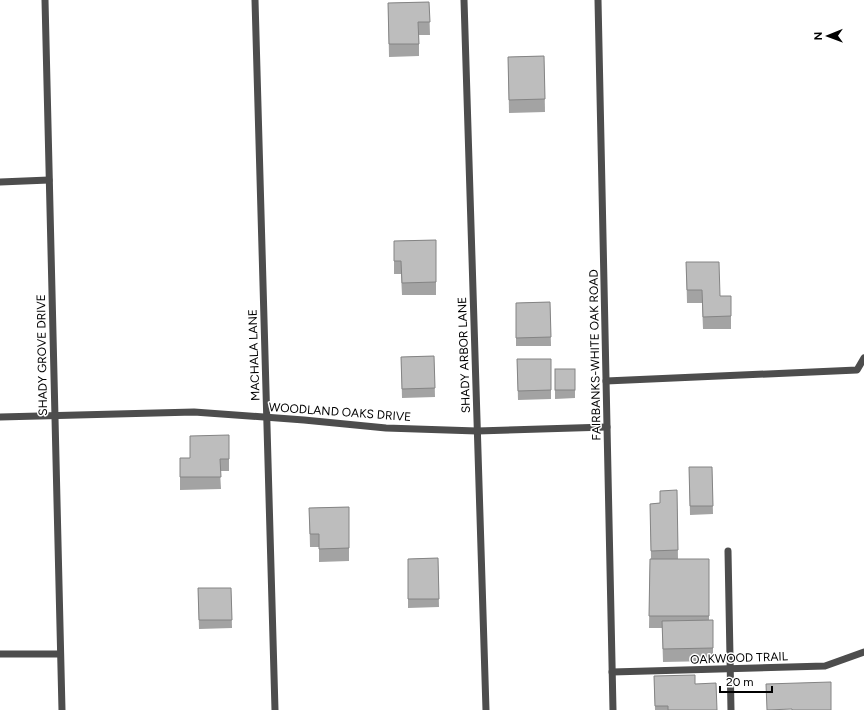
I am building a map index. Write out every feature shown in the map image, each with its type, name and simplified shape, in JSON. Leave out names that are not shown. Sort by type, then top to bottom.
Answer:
[{"type":"street","name":"SHADY GROVE DRIVE","points":[[44,0],[62,710]]},
{"type":"street","name":"MACHALA LANE","points":[[255,0],[275,710]]},
{"type":"street","name":"SHADY ARBOR LANE","points":[[464,0],[486,710]]},
{"type":"street","name":"FAIRBANKS-WHITE OAK ROAD","points":[[598,0],[613,710]]},
{"type":"street","points":[[0,182],[49,180]]},
{"type":"street","points":[[606,381],[857,370],[864,358]]},
{"type":"street","name":"WOODLAND OAKS DRIVE","points":[[0,417],[194,412],[386,428],[477,430],[607,427]]},
{"type":"street","points":[[728,551],[731,710]]},
{"type":"street","name":"OAKWOOD TRAIL","points":[[612,672],[825,666],[864,652]]},
{"type":"street","points":[[0,654],[60,654]]},
{"type":"building","points":[[429,2],[430,22],[418,22],[419,44],[389,44],[388,3]]},
{"type":"building","points":[[544,56],[545,99],[509,100],[508,57]]},
{"type":"building","points":[[436,240],[436,282],[402,283],[401,261],[394,261],[394,241]]},
{"type":"building","points":[[686,262],[719,262],[720,296],[731,296],[731,316],[703,317],[702,290],[687,290]]},
{"type":"building","points":[[550,302],[551,337],[516,338],[516,303]]},
{"type":"building","points":[[434,356],[435,388],[402,389],[401,357]]},
{"type":"building","points":[[517,359],[551,359],[551,390],[518,391]]},
{"type":"building","points":[[555,369],[575,369],[575,390],[555,390]]},
{"type":"building","points":[[229,435],[229,459],[220,459],[221,477],[180,477],[180,458],[190,458],[190,436]]},
{"type":"building","points":[[689,467],[712,467],[713,506],[690,506]]},
{"type":"building","points":[[677,490],[678,550],[651,551],[650,504],[660,503],[660,491]]},
{"type":"building","points":[[349,507],[349,548],[319,549],[319,534],[310,534],[309,508]]},
{"type":"building","points":[[438,558],[439,599],[408,599],[408,559]]},
{"type":"building","points":[[650,559],[709,559],[709,616],[649,616]]},
{"type":"building","points":[[198,588],[231,588],[232,620],[199,620]]},
{"type":"building","points":[[713,620],[713,648],[663,649],[662,621]]},
{"type":"building","points":[[695,675],[695,684],[716,683],[717,710],[668,710],[668,706],[655,706],[654,676]]},
{"type":"building","points":[[831,682],[831,710],[767,710],[766,684]]}]
